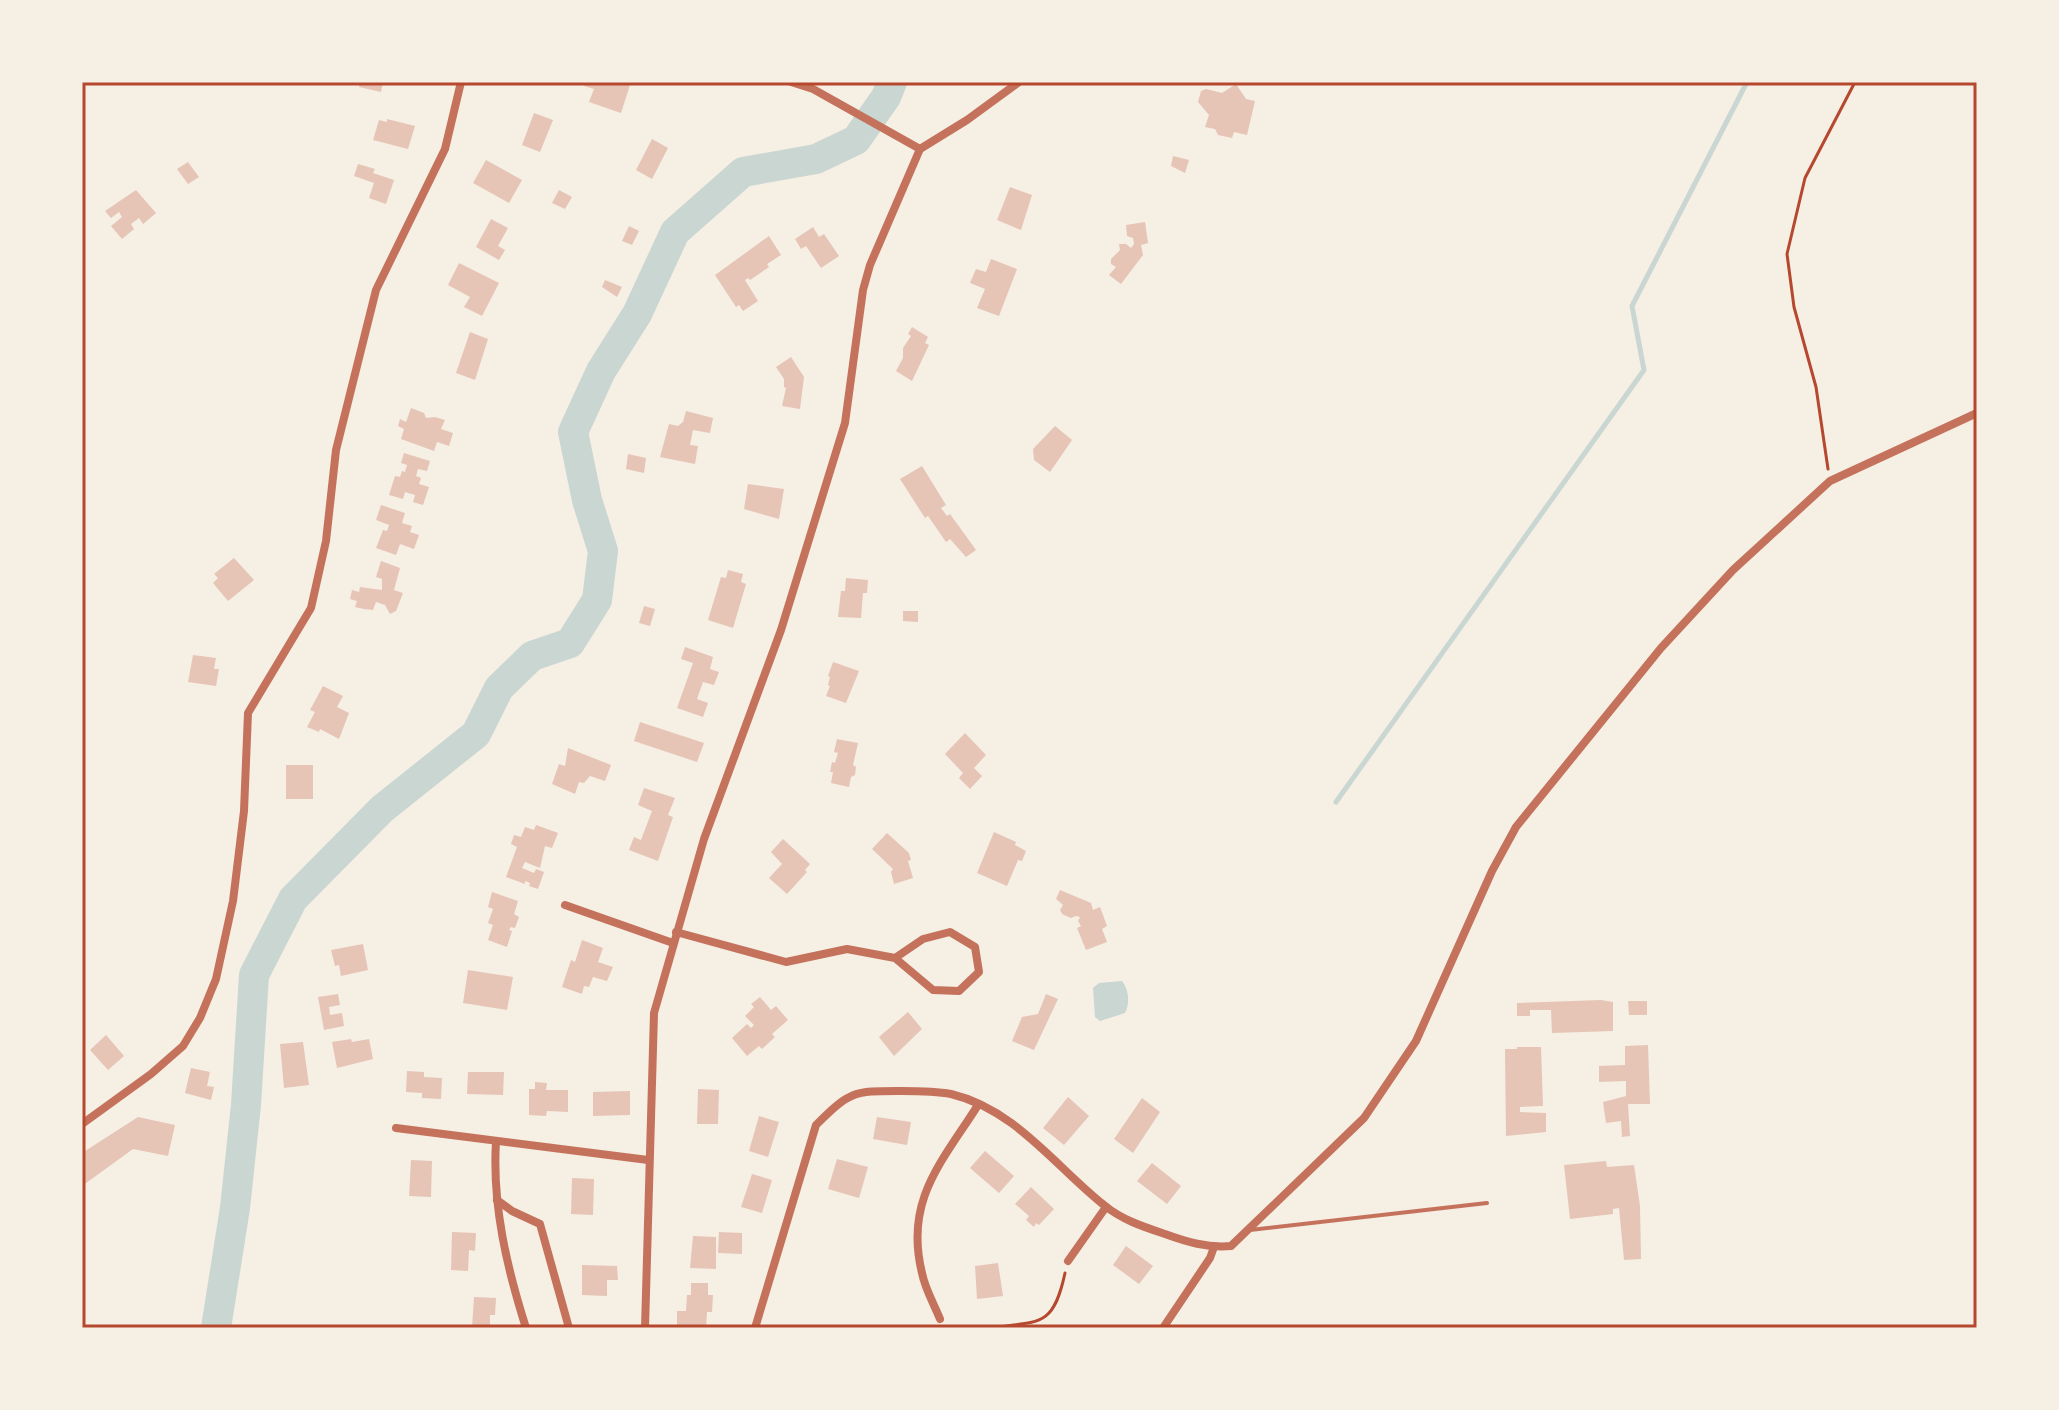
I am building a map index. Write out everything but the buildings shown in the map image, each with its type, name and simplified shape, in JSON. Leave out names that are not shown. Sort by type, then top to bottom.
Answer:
[{"type":"street","points":[[82,1124],[151,1074],[183,1046],[200,1018],[216,979],[233,901],[244,811],[248,713],[311,608],[326,541],[336,450],[376,290],[445,149],[461,82]]},
{"type":"street","points":[[791,82],[813,89],[920,149]]},
{"type":"street","points":[[645,1328],[654,1013],[704,839],[781,630],[845,423],[863,290],[870,265],[920,149],[1019,82]]},
{"type":"street","points":[[755,1328],[816,1125],[838,1102],[861,1091],[931,1091],[954,1095],[978,1105],[1008,1121],[1106,1207],[1134,1223],[1192,1244],[1231,1246],[1364,1118],[1416,1041],[1492,871],[1526,815],[1687,619],[1733,570],[1830,481],[1977,413]]},
{"type":"street","points":[[565,905],[673,943]]},
{"type":"street","points":[[676,932],[786,962],[847,949],[895,958],[933,990],[959,991],[979,972],[975,947],[950,932],[923,939],[895,958]]},
{"type":"street","points":[[940,1319],[922,1274],[916,1225],[923,1195],[936,1169],[978,1105]]},
{"type":"street","points":[[396,1128],[648,1160]]},
{"type":"street","points":[[496,1142],[497,1200],[510,1271],[526,1328]]},
{"type":"street","points":[[497,1200],[540,1224],[569,1328]]},
{"type":"street","points":[[1068,1261],[1106,1207]]},
{"type":"street","points":[[1163,1328],[1210,1258],[1214,1247]]},
{"type":"lane","points":[[1248,1230],[1487,1203]]},
{"type":"path","points":[[1830,481],[1816,387],[1794,307],[1787,254],[1805,178],[1855,82]]},
{"type":"path","points":[[988,1328],[1032,1322],[1050,1315],[1059,1300],[1068,1261]]},
{"type":"shaded area","points":[[1122,981],[1128,997],[1125,1013],[1100,1021],[1095,1017],[1093,988],[1099,983]]},
{"type":"waterway","points":[[216,1328],[235,1208],[246,1105],[254,975],[293,899],[382,809],[476,734],[499,688],[532,656],[570,643],[597,600],[603,551],[587,500],[573,432],[601,371],[637,314],[675,232],[743,172],[816,159],[856,140],[886,97],[892,82]]},
{"type":"waterway","points":[[1336,802],[1644,370],[1632,306],[1747,82]]}]
